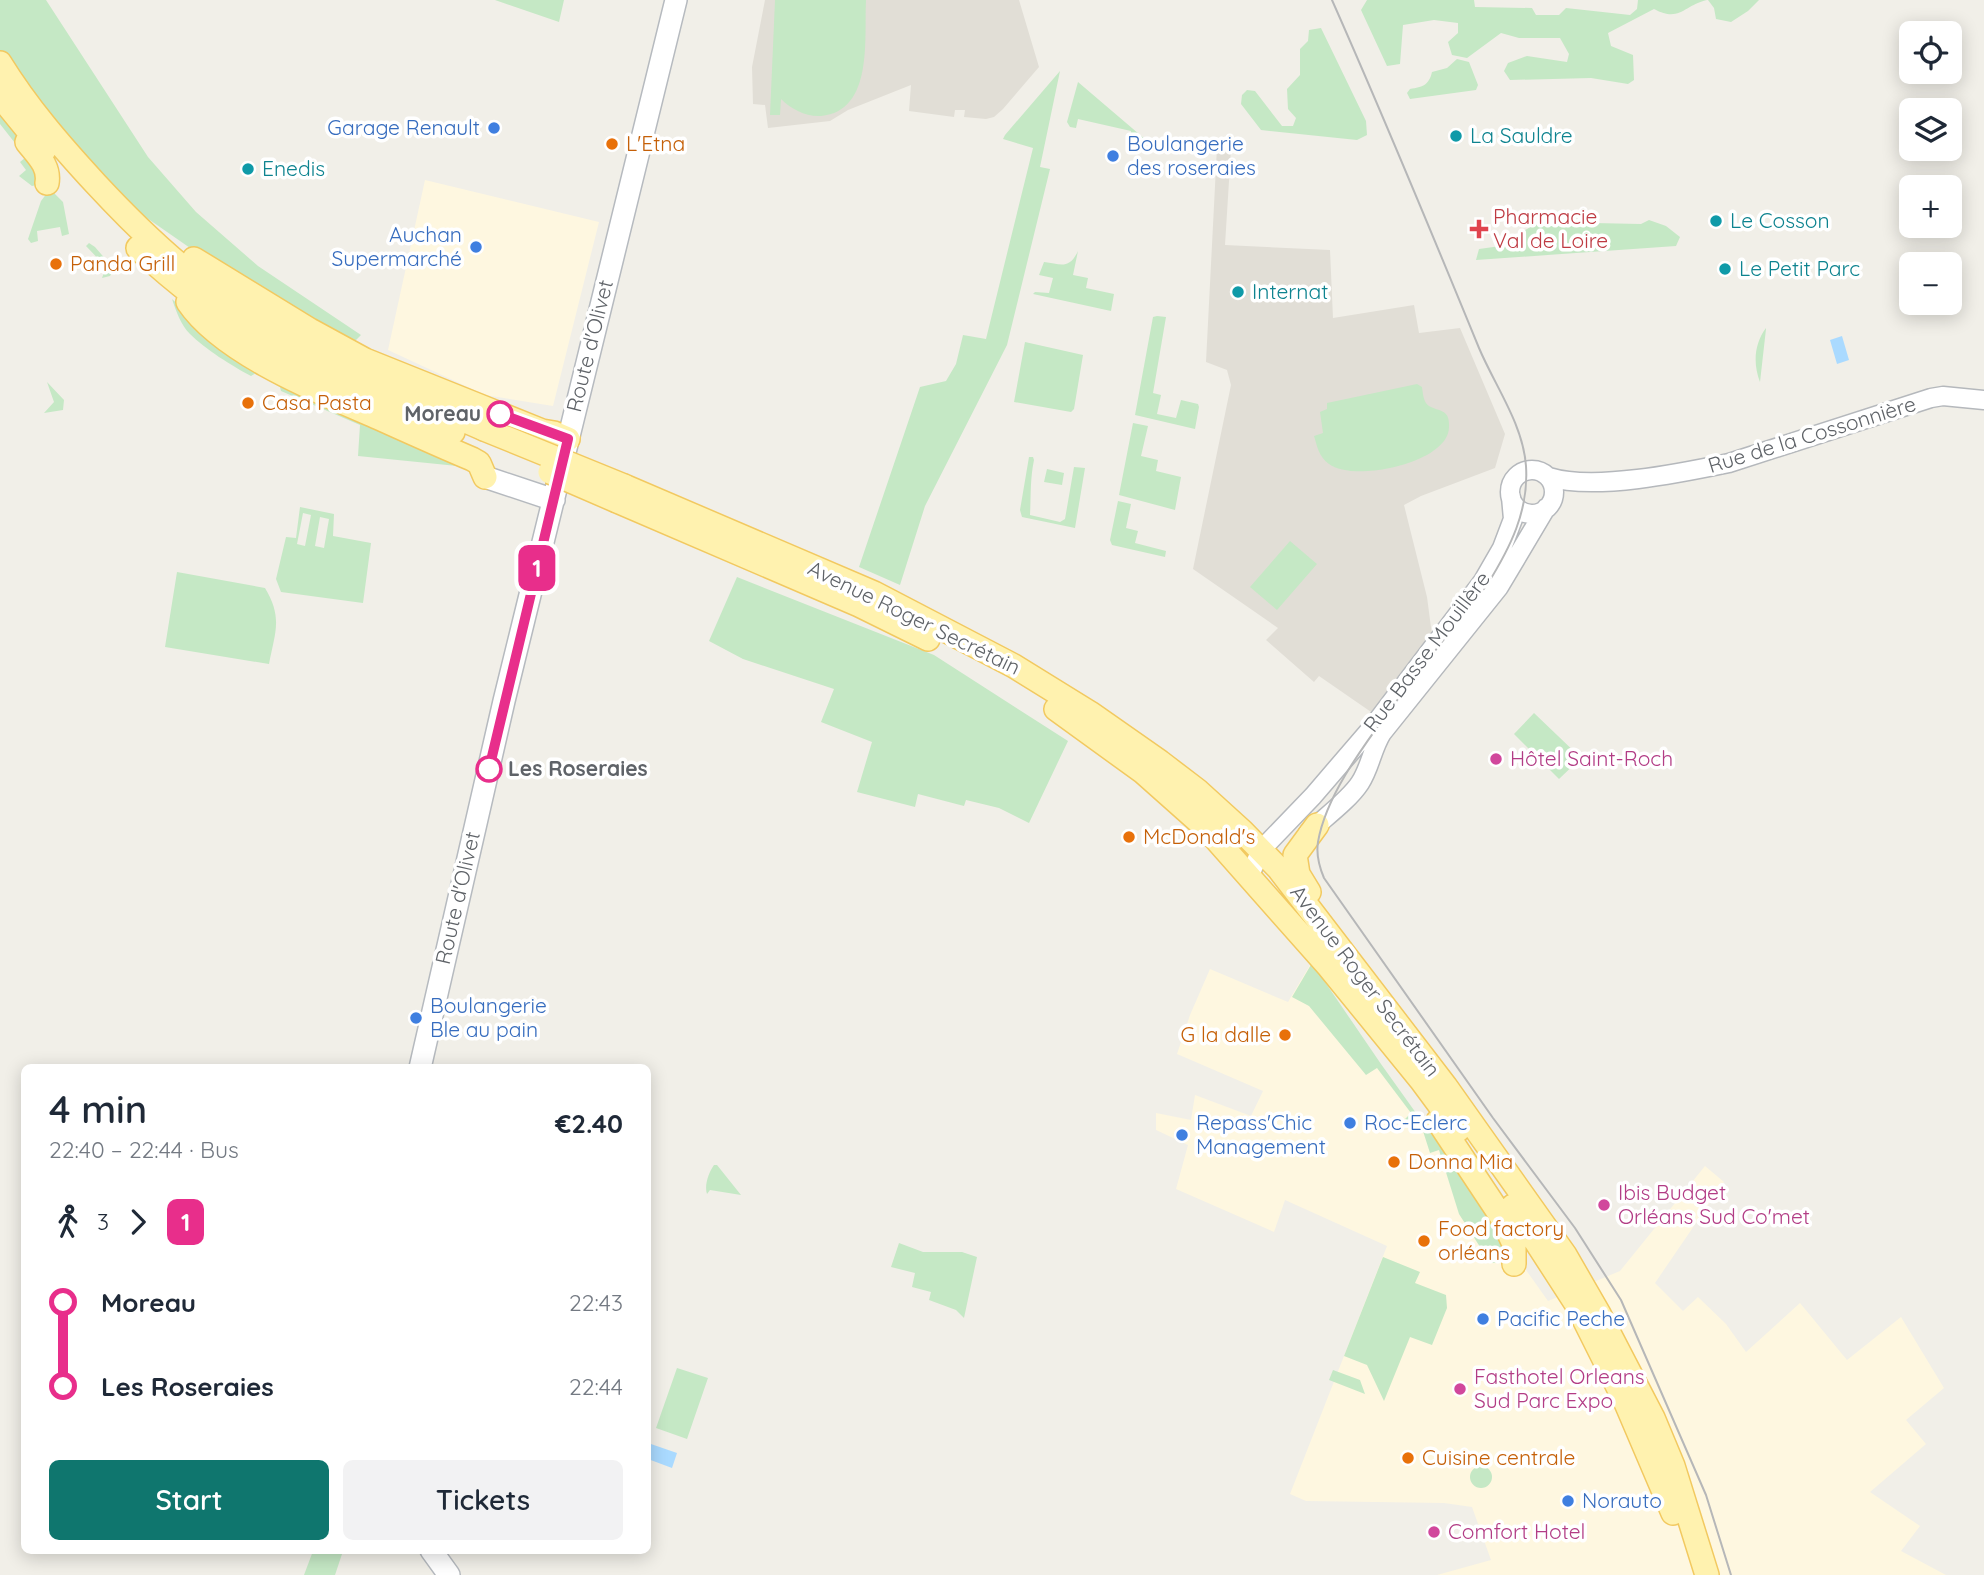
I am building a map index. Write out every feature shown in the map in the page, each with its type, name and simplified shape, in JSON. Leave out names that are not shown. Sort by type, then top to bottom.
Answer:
[{"type":"main road","name":"Route d'Olivet","points":[[421,1064],[504,701],[676,0]]},
{"type":"main road","name":"Avenue Roger Secrétain","points":[[0,64],[48,132],[114,204],[164,252],[226,300],[296,342],[482,436]]},
{"type":"main road","name":"Avenue Roger Secrétain","points":[[0,96],[62,171],[174,282],[288,357],[354,391],[482,436],[874,593],[1014,666],[1090,713],[1198,791],[1337,961],[1507,1196],[1635,1399]]},
{"type":"main road","points":[[0,106],[46,166],[47,183]]},
{"type":"main road","points":[[114,204],[239,287],[365,360],[568,439]]},
{"type":"main road","points":[[174,282],[197,316],[237,346],[288,376],[472,459],[479,463],[485,477],[554,500]]},
{"type":"main road","name":"Avenue Roger Secrétain","points":[[620,493],[987,667],[1055,708],[1096,737],[1143,772],[1206,828],[1259,863]]},
{"type":"main road","points":[[1317,825],[1297,851],[1295,860],[1298,874],[1391,1017]]},
{"type":"main road","points":[[1337,961],[1355,1010],[1470,1166],[1501,1216],[1514,1244],[1514,1264]]},
{"type":"main road","name":"Avenue Roger Secrétain","points":[[1337,961],[1391,1017],[1446,1087],[1565,1255],[1635,1399],[1674,1514],[1703,1571]]},
{"type":"main road","points":[[433,1554],[449,1575]]},
{"type":"street","name":"Rue de la Cossonnière","points":[[1549,477],[1563,481],[1598,482],[1729,463],[1931,398],[1943,396],[1984,400]]},
{"type":"street","points":[[1531,470],[1549,477],[1554,490],[1548,506],[1536,513],[1525,512],[1517,507],[1511,497],[1513,482],[1521,473],[1531,470]]},
{"type":"street","name":"Rue de la Cossonnière","points":[[1548,506],[1598,482]]},
{"type":"street","name":"Rue Basse Mouillère","points":[[1259,863],[1374,725],[1475,590],[1502,548],[1513,519],[1511,497]]},
{"type":"street","name":"Rue Basse Mouillère","points":[[1259,863],[1317,825],[1359,785],[1372,749],[1382,733],[1499,587],[1548,506]]},
{"type":"street","points":[[1335,772],[1359,785]]},
{"type":"shaded area","points":[[765,0],[1019,0],[1039,67],[1003,109],[994,117],[986,119],[964,117],[965,110],[955,110],[954,117],[909,111],[911,85],[848,110],[830,121],[768,128],[765,105],[753,104],[752,67]]},
{"type":"shaded area","points":[[1217,147],[1231,149],[1225,245],[1330,250],[1333,318],[1414,305],[1419,333],[1460,328],[1505,434],[1495,468],[1404,505],[1427,597],[1432,635],[1374,714],[1319,676],[1314,682],[1266,640],[1278,628],[1193,569],[1231,385],[1227,370],[1206,362]]},
{"type":"shaded area","points":[[425,180],[599,222],[553,406],[485,395],[388,350]]},
{"type":"shaded area","points":[[1310,965],[1548,1301],[1620,1271],[1705,1166],[1724,1182],[1655,1283],[1683,1311],[1698,1297],[1726,1324],[1746,1352],[1800,1303],[1847,1360],[1901,1317],[1944,1388],[1906,1420],[1926,1444],[1870,1492],[1920,1526],[1901,1551],[1946,1575],[1437,1575],[1491,1560],[1472,1507],[1444,1503],[1306,1501],[1290,1494],[1387,1246],[1285,1200],[1274,1232],[1176,1189],[1188,1145],[1156,1130],[1156,1113],[1191,1120],[1195,1095],[1251,1116],[1263,1091],[1177,1054],[1190,1015],[1210,969],[1288,1002]]},
{"type":"green space","points":[[0,0],[46,0],[148,157],[196,212],[258,266],[361,335],[354,342],[193,250],[144,216],[77,148],[20,82],[0,51]]},
{"type":"green space","points":[[495,0],[564,0],[559,22]]},
{"type":"green space","points":[[775,0],[866,0],[863,70],[850,101],[838,111],[821,116],[804,114],[781,99],[780,115],[770,115]]},
{"type":"green space","points":[[1367,0],[1474,0],[1475,7],[1532,8],[1536,15],[1559,15],[1566,8],[1630,15],[1637,9],[1638,0],[1707,0],[1676,14],[1654,9],[1608,33],[1611,46],[1633,55],[1634,80],[1628,84],[1591,78],[1510,80],[1504,71],[1508,63],[1527,56],[1567,62],[1569,54],[1560,38],[1519,38],[1501,33],[1467,58],[1452,55],[1448,42],[1458,33],[1458,23],[1434,20],[1403,25],[1400,64],[1387,66],[1361,10]]},
{"type":"green space","points":[[1708,0],[1759,0],[1731,22],[1716,19],[1714,8]]},
{"type":"green space","points":[[1321,28],[1366,121],[1367,135],[1357,140],[1261,130],[1241,104],[1242,95],[1247,90],[1255,91],[1282,126],[1293,126],[1296,118],[1288,109],[1287,89],[1300,75],[1300,49],[1308,41],[1309,30]]},
{"type":"green space","points":[[1457,59],[1469,62],[1478,85],[1476,90],[1410,99],[1407,93],[1410,89],[1425,85],[1432,72],[1447,68]]},
{"type":"green space","points":[[1060,71],[1040,167],[1050,169],[1007,345],[925,506],[900,585],[859,567],[920,387],[946,381],[956,364],[963,335],[986,339],[1033,148],[1003,139]]},
{"type":"green space","points":[[1078,82],[1146,140],[1146,143],[1130,140],[1131,131],[1078,119],[1076,128],[1070,127],[1067,122]]},
{"type":"green space","points":[[0,114],[40,167],[37,185],[32,186],[19,176],[26,170],[20,162],[26,157],[0,124]]},
{"type":"green space","points":[[50,189],[63,202],[69,234],[62,236],[60,227],[37,231],[38,241],[31,243],[28,239],[41,201]]},
{"type":"green space","points":[[1649,220],[1666,226],[1680,237],[1676,246],[1476,260],[1479,249],[1508,245],[1525,230],[1545,222],[1641,224]]},
{"type":"green space","points":[[89,243],[114,269],[110,276],[102,278],[106,267],[86,246]]},
{"type":"green space","points":[[1078,251],[1073,275],[1088,278],[1086,288],[1114,294],[1111,311],[1033,294],[1049,293],[1053,278],[1039,275],[1044,262],[1068,263]]},
{"type":"green space","points":[[172,299],[209,333],[467,467],[358,456],[360,425],[281,391],[280,387],[256,373],[251,376],[219,357],[187,330]]},
{"type":"green space","points":[[1153,317],[1166,317],[1153,393],[1161,395],[1157,414],[1176,418],[1181,400],[1198,404],[1195,429],[1135,415]]},
{"type":"green space","points":[[1766,328],[1760,382],[1756,354]]},
{"type":"green space","points":[[1025,342],[1083,355],[1074,409],[1071,412],[1014,402]]},
{"type":"green space","points":[[47,382],[64,400],[63,410],[44,413],[54,402]]},
{"type":"green space","points":[[1417,384],[1422,387],[1427,404],[1444,412],[1448,417],[1449,427],[1445,440],[1434,451],[1418,460],[1378,470],[1341,469],[1323,458],[1314,436],[1323,433],[1320,412],[1327,409],[1327,403]]},
{"type":"green space","points":[[1133,423],[1148,426],[1141,456],[1158,460],[1156,471],[1181,477],[1175,510],[1119,495]]},
{"type":"green space","points":[[1029,457],[1034,460],[1030,515],[1060,522],[1065,519],[1074,467],[1085,468],[1075,528],[1022,517],[1020,510]]},
{"type":"green space","points":[[1047,469],[1064,473],[1062,485],[1044,482]]},
{"type":"green space","points":[[1118,501],[1131,504],[1126,528],[1138,531],[1135,543],[1166,551],[1165,557],[1112,545],[1110,540]]},
{"type":"green space","points":[[300,507],[334,514],[333,536],[371,543],[363,603],[281,592],[276,579],[286,537],[296,538]],"holes":[[[303,513],[311,515],[305,546],[297,544]],[[320,517],[329,519],[324,548],[315,546]]]},
{"type":"green space","points":[[1290,541],[1317,564],[1277,610],[1250,587]]},
{"type":"green space","points":[[177,572],[265,588],[276,617],[269,664],[165,647]]},
{"type":"green space","points":[[737,577],[934,655],[1068,741],[1029,823],[999,808],[966,800],[964,806],[918,794],[915,807],[857,792],[872,742],[821,722],[834,689],[743,659],[709,641]]},
{"type":"green space","points":[[1534,713],[1581,758],[1559,779],[1514,734]]},
{"type":"green space","points":[[1312,963],[1381,1064],[1506,1235],[1504,1261],[1492,1263],[1475,1255],[1482,1250],[1459,1214],[1439,1150],[1430,1153],[1422,1128],[1405,1119],[1411,1113],[1377,1068],[1366,1075],[1309,1006],[1292,997]]},
{"type":"green space","points":[[714,1165],[717,1165],[741,1195],[710,1190],[707,1194],[706,1187]]},
{"type":"green space","points":[[899,1243],[923,1252],[962,1252],[977,1257],[964,1318],[956,1310],[929,1300],[931,1292],[912,1287],[915,1273],[891,1267]]},
{"type":"green space","points":[[1383,1257],[1420,1272],[1415,1283],[1446,1295],[1447,1308],[1432,1345],[1410,1337],[1384,1401],[1367,1365],[1344,1356]]},
{"type":"green space","points":[[677,1368],[708,1378],[687,1439],[656,1428]]},
{"type":"green space","points":[[1333,1370],[1360,1380],[1365,1394],[1329,1380]]},
{"type":"green space","points":[[1481,1466],[1489,1469],[1492,1477],[1489,1485],[1481,1488],[1473,1485],[1470,1477],[1473,1469]]},
{"type":"green space","points":[[312,1554],[342,1554],[335,1575],[304,1575]]},
{"type":"water","points":[[1842,336],[1849,360],[1837,364],[1830,340]]},
{"type":"water","points":[[651,1444],[677,1453],[672,1468],[651,1460]]},
{"type":"tram line","points":[[1332,0],[1479,348],[1514,420],[1524,450],[1526,483],[1516,528],[1487,585],[1392,707],[1338,788],[1322,824],[1317,851],[1319,864],[1324,878],[1493,1118],[1575,1228],[1621,1300],[1706,1495],[1731,1575]]},
{"type":"bus line","name":"1","points":[[489,769],[568,439],[500,414]]},
{"type":"place","name":"Garage Renault","points":[[494,128]]},
{"type":"place","name":"La Sauldre","points":[[1456,136]]},
{"type":"place","name":"L'Etna","points":[[612,144]]},
{"type":"place","name":"Boulangerie des roseraies","points":[[1113,156]]},
{"type":"place","name":"Enedis","points":[[248,169]]},
{"type":"place","name":"Le Cosson","points":[[1716,221]]},
{"type":"place","name":"Pharmacie Val de Loire","points":[[1479,229]]},
{"type":"place","name":"Auchan Supermarché","points":[[476,247]]},
{"type":"place","name":"Panda Grill","points":[[56,264]]},
{"type":"place","name":"Le Petit Parc","points":[[1725,269]]},
{"type":"place","name":"Internat","points":[[1238,292]]},
{"type":"place","name":"Casa Pasta","points":[[248,403]]},
{"type":"place","name":"Moreau","points":[[500,414]]},
{"type":"place","name":"Hôtel Saint-Roch","points":[[1496,759]]},
{"type":"place","name":"Les Roseraies","points":[[489,769]]},
{"type":"place","name":"McDonald's","points":[[1129,837]]},
{"type":"place","name":"Boulangerie Ble au pain","points":[[416,1018]]},
{"type":"place","name":"G la dalle","points":[[1285,1035]]},
{"type":"place","name":"Roc-Eclerc","points":[[1350,1123]]},
{"type":"place","name":"Repass'Chic Management","points":[[1182,1135]]},
{"type":"place","name":"Donna Mia","points":[[1394,1162]]},
{"type":"place","name":"Ibis Budget Orléans Sud Co'met","points":[[1604,1205]]},
{"type":"place","name":"Food factory orléans","points":[[1424,1241]]},
{"type":"place","name":"Pacific Peche","points":[[1483,1319]]},
{"type":"place","name":"Fasthotel Orleans Sud Parc Expo","points":[[1460,1389]]},
{"type":"place","name":"Cuisine centrale","points":[[1408,1458]]},
{"type":"place","name":"Norauto","points":[[1568,1501]]},
{"type":"place","name":"Comfort Hotel","points":[[1434,1532]]}]
